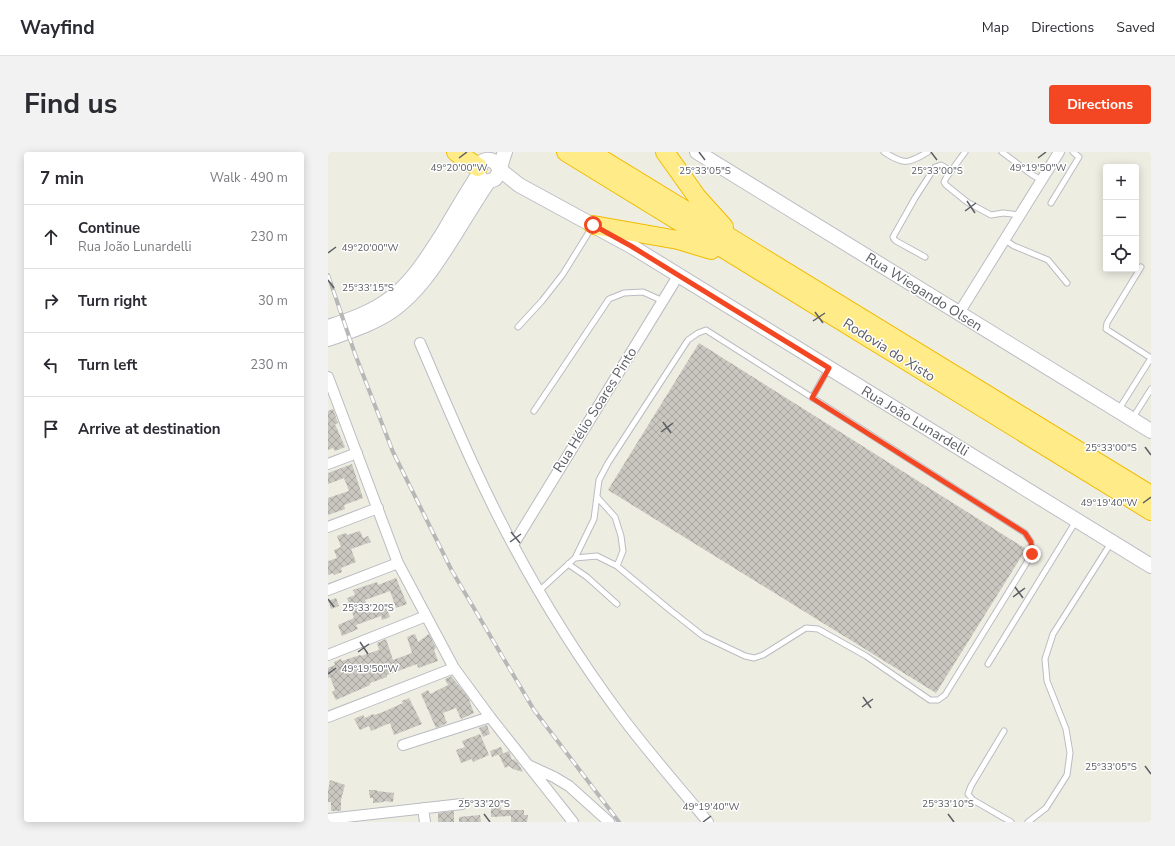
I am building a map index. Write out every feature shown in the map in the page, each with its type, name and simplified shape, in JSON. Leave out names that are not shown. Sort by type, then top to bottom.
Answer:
[{"type":"highway","points":[[456,152],[487,170]]},
{"type":"highway","name":"Rodovia do Xisto","points":[[566,152],[747,256],[1151,496]]},
{"type":"highway","name":"Rodovia do Xisto","points":[[590,152],[747,256],[1151,511]]},
{"type":"highway","points":[[665,152],[698,197],[747,256]]},
{"type":"highway","points":[[591,229],[688,242],[747,256]]},
{"type":"main road","points":[[328,327],[358,316],[381,305],[411,280],[487,170],[505,152]]},
{"type":"main road","name":"Rua Wiegando Olsen","points":[[697,152],[1151,431]]},
{"type":"main road","points":[[328,339],[382,317],[392,311],[411,295],[426,279],[436,264],[487,170]]},
{"type":"main road","name":"Rua João Lunardelli","points":[[487,170],[519,185],[591,229],[631,246],[1151,566]]},
{"type":"street","points":[[959,313],[1059,152]]},
{"type":"street","name":"Rua Hélio Soares Pinto","points":[[512,545],[678,276]]},
{"type":"street","points":[[420,343],[478,476],[512,545],[539,591],[572,644],[622,717],[708,822]]},
{"type":"street","points":[[328,377],[333,402],[357,453],[398,563],[454,668],[527,765],[573,822]]},
{"type":"street","points":[[328,464],[357,453]]},
{"type":"street","points":[[328,527],[378,508]]},
{"type":"street","points":[[328,590],[398,563]]},
{"type":"street","points":[[328,655],[426,616]]},
{"type":"street","points":[[328,717],[454,668]]},
{"type":"street","points":[[403,745],[490,717]]},
{"type":"street","points":[[527,765],[569,786],[609,822]]},
{"type":"street","points":[[328,818],[462,804]]},
{"type":"street","points":[[423,808],[425,822]]},
{"type":"lane","points":[[884,152],[899,161],[912,161],[928,152]]},
{"type":"lane","points":[[965,152],[950,171],[944,182],[967,202],[991,215],[1003,213],[1020,215]]},
{"type":"lane","points":[[1002,152],[1041,180]]},
{"type":"lane","points":[[1051,203],[1079,157],[1073,152]]},
{"type":"lane","points":[[925,257],[896,241],[893,237],[915,198],[935,167],[941,165],[950,171]]},
{"type":"lane","points":[[518,327],[563,274],[591,229]]},
{"type":"lane","points":[[1005,240],[1014,246],[1048,260],[1067,283]]},
{"type":"lane","points":[[1118,411],[1151,358],[1106,329],[1107,323],[1141,267]]},
{"type":"lane","points":[[534,411],[609,299],[624,293],[643,292],[663,301]]},
{"type":"lane","points":[[539,591],[575,558],[594,519],[598,480],[688,340],[698,333],[706,330],[1025,533],[1031,542],[1032,554],[945,695],[938,700],[930,700],[866,656],[818,629],[806,628],[762,655],[754,658],[746,656],[703,636],[617,566],[597,556],[575,558]]},
{"type":"lane","points":[[812,398],[829,368]]},
{"type":"lane","points":[[1132,420],[1150,391]]},
{"type":"lane","points":[[597,498],[615,517],[621,536],[623,551],[617,566]]},
{"type":"lane","points":[[988,664],[1077,520]]},
{"type":"lane","points":[[1028,822],[1046,808],[1067,775],[1070,753],[1066,729],[1047,681],[1045,659],[1053,634],[1112,542]]},
{"type":"lane","points":[[568,564],[587,577],[617,604]]},
{"type":"lane","points":[[1004,730],[971,786],[968,794],[973,800],[1011,822]]},
{"type":"building","points":[[699,343],[1026,549],[936,693],[608,490]]},
{"type":"building","points":[[333,409],[338,423],[335,424],[345,447],[335,451],[333,448],[328,450],[328,411]]},
{"type":"building","points":[[352,464],[363,498],[344,505],[345,509],[328,515],[328,498],[349,491],[344,478],[328,484],[328,473]]},
{"type":"building","points":[[360,531],[363,538],[368,536],[371,542],[351,549],[356,562],[341,568],[342,572],[334,575],[333,573],[328,575],[328,561],[337,558],[334,550],[341,547],[337,536]]},
{"type":"building","points":[[396,578],[407,604],[396,608],[390,591],[365,600],[370,613],[386,607],[390,617],[382,620],[381,616],[356,625],[358,629],[342,636],[338,625],[354,618],[347,598],[355,595],[353,590],[377,582],[378,585]]},
{"type":"building","points":[[336,598],[339,606],[331,609],[328,601]]},
{"type":"building","points":[[415,634],[418,642],[429,634],[436,648],[434,650],[438,661],[418,668],[417,664],[387,675],[387,677],[370,683],[370,685],[336,700],[332,692],[335,690],[330,677],[328,678],[328,668],[335,665],[334,662],[379,650],[377,643],[386,639],[393,660],[412,653],[407,637]]},
{"type":"building","points":[[451,676],[468,697],[474,713],[461,719],[456,708],[443,713],[447,723],[436,728],[421,694],[428,690],[430,694],[448,685],[445,679]]},
{"type":"building","points":[[409,698],[422,724],[394,735],[390,723],[371,731],[369,726],[360,730],[354,719],[363,715],[365,718],[373,714],[383,712],[403,703],[402,701]]},
{"type":"building","points":[[487,725],[490,734],[483,737],[479,728]]},
{"type":"building","points":[[480,734],[489,755],[473,762],[472,759],[461,763],[456,750],[465,747],[462,741]]},
{"type":"building","points":[[501,747],[503,753],[492,757],[490,751]]},
{"type":"building","points":[[509,751],[512,760],[514,759],[518,763],[523,772],[509,766],[505,768],[499,755]]},
{"type":"building","points":[[330,780],[345,785],[341,800],[341,811],[331,811],[331,802],[328,802]]},
{"type":"building","points":[[369,790],[394,793],[393,802],[384,801],[373,803],[373,798],[370,798]]},
{"type":"building","points":[[491,804],[501,804],[501,810],[524,810],[524,815],[528,815],[527,822],[511,822],[511,816],[491,817]]},
{"type":"building","points":[[454,811],[454,822],[438,822],[438,813]]},
{"type":"building","points":[[480,815],[481,822],[459,822],[459,817]]},
{"type":"railway","points":[[328,275],[355,354],[393,452],[452,571],[534,710],[619,822]]},
{"type":"route","points":[[593,225],[631,246],[829,368],[812,398],[1025,533],[1031,542],[1032,554]]}]
